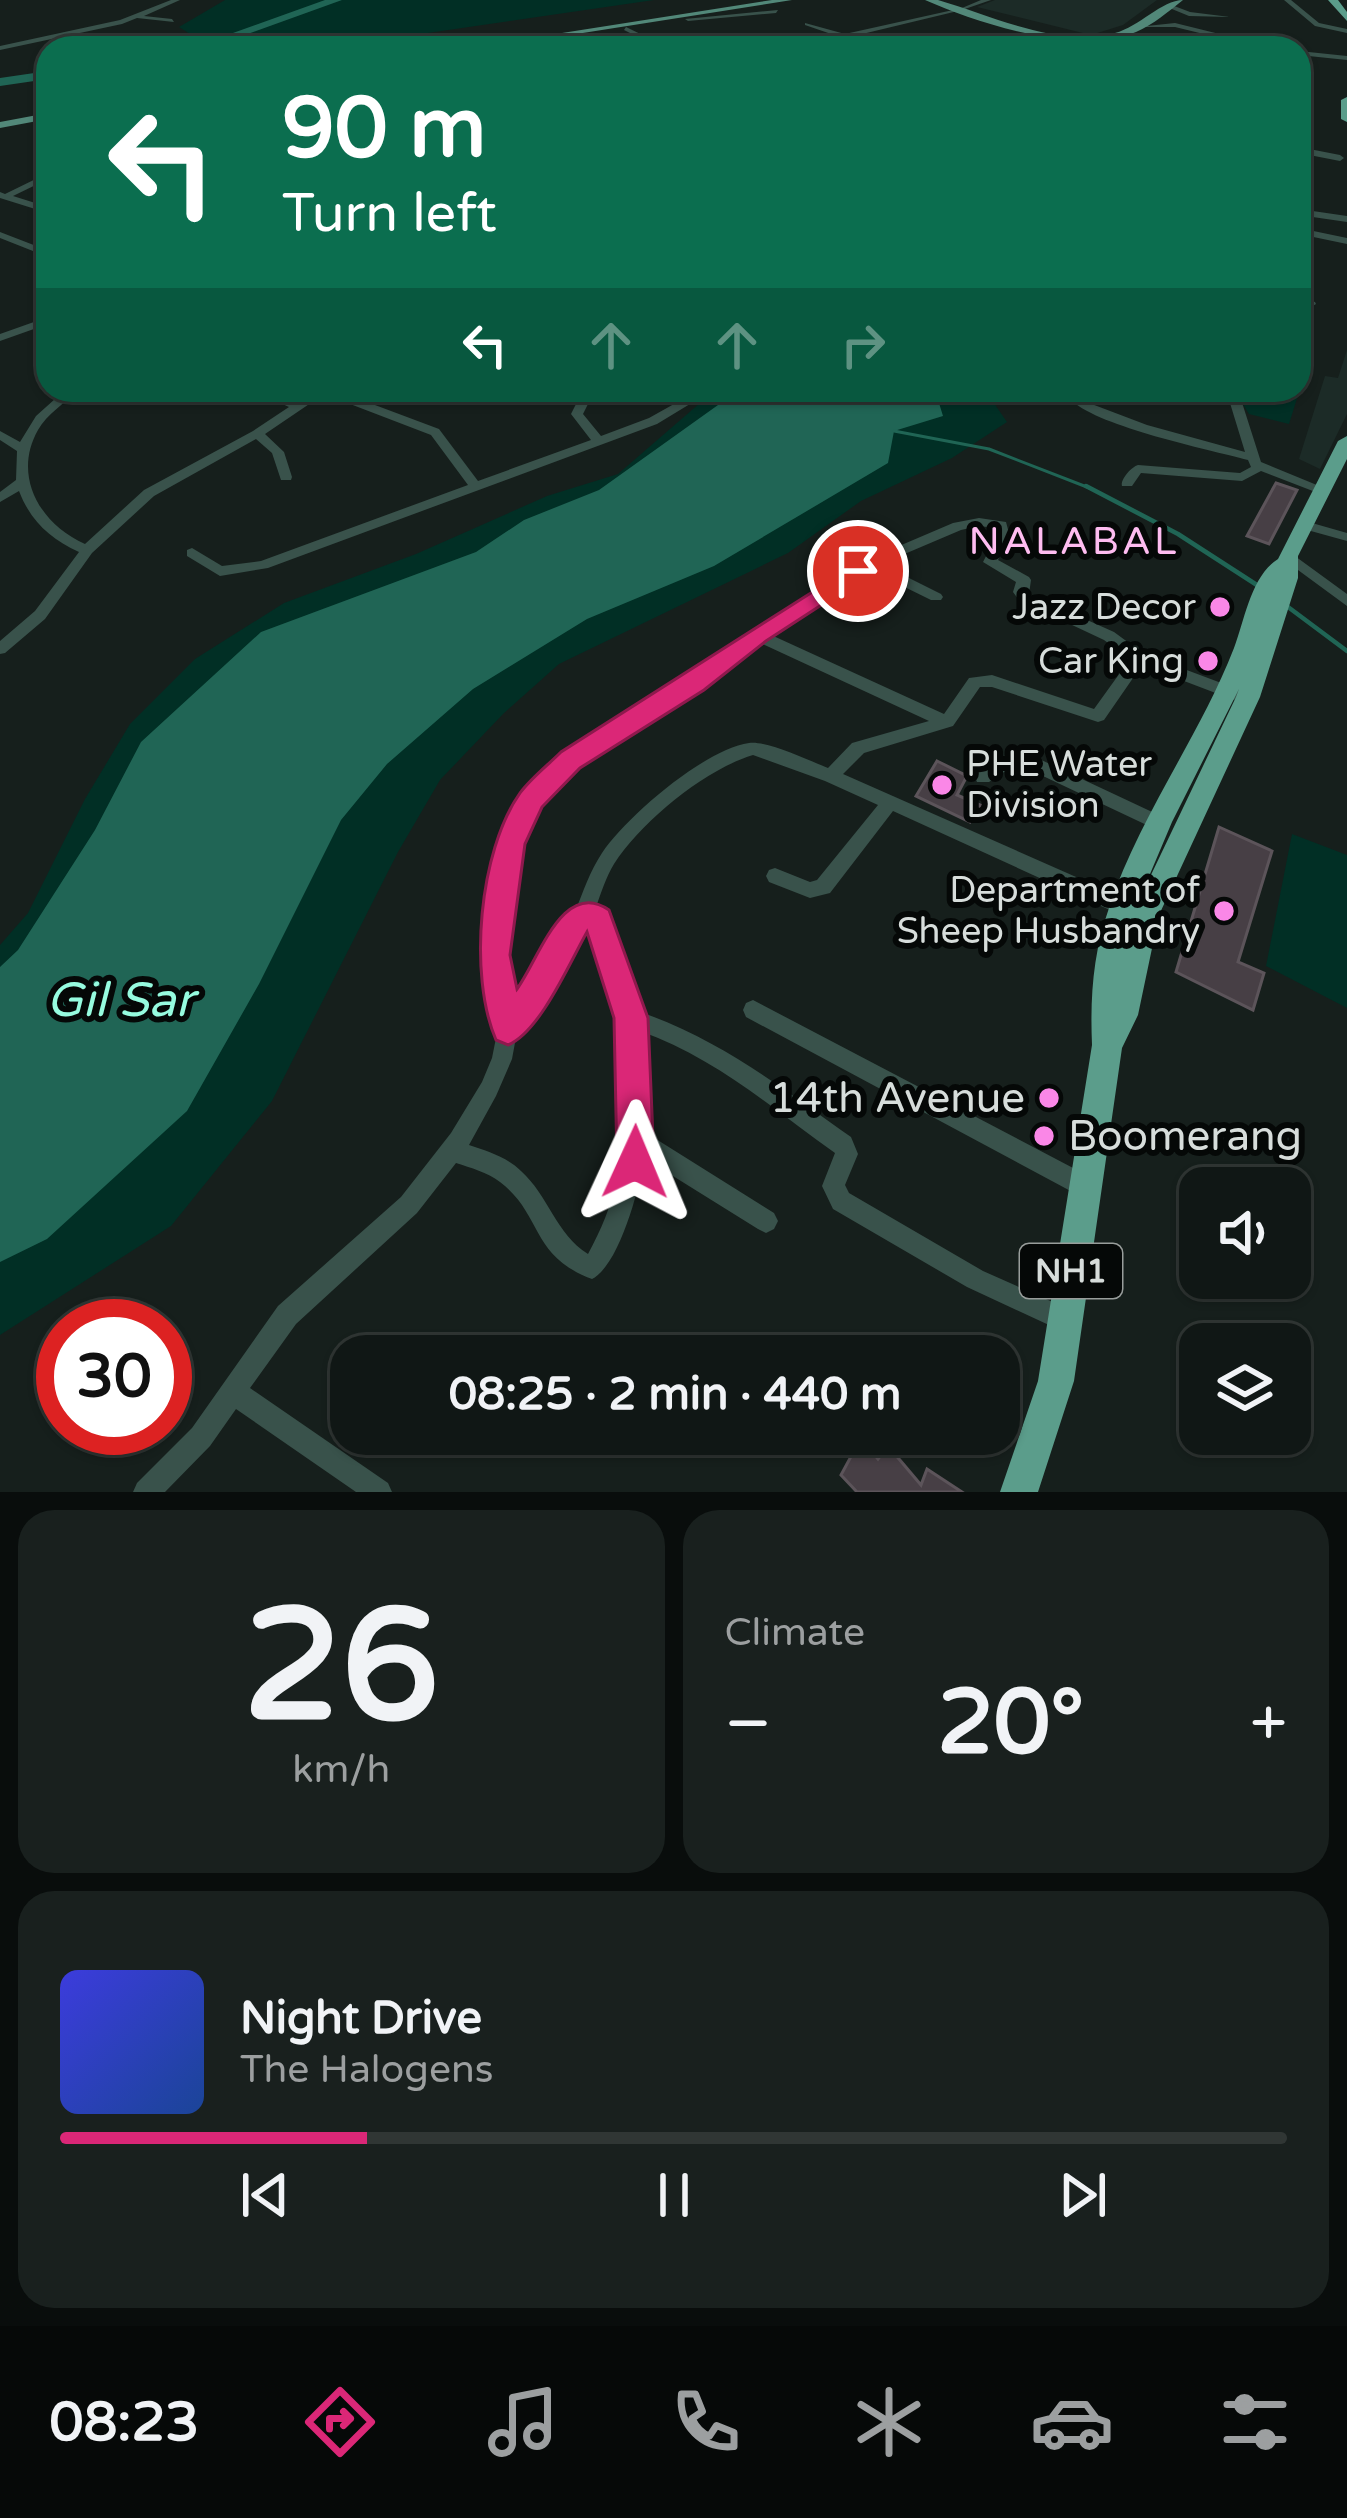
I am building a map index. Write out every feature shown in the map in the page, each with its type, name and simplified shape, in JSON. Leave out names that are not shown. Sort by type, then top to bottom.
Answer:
[{"type":"highway","points":[[1333,0],[1347,18]]},
{"type":"highway","points":[[1347,100],[1347,119]]},
{"type":"highway","name":"NH1","points":[[1107,1045],[1124,1015],[1145,916],[1194,778],[1237,694],[1283,568],[1346,445]]},
{"type":"highway","name":"NH1","points":[[1019,1492],[1050,1403],[1087,1187],[1107,1045],[1102,1004],[1119,905],[1159,823],[1194,778]]},
{"type":"main road","points":[[550,36],[788,0]]},
{"type":"main road","points":[[599,36],[807,0]]},
{"type":"main road","points":[[929,0],[1092,36]]},
{"type":"main road","points":[[940,0],[1073,36]]},
{"type":"main road","points":[[1105,36],[1171,2]]},
{"type":"main road","points":[[1114,36],[1140,27],[1171,2]]},
{"type":"main road","points":[[0,127],[36,120]]},
{"type":"street","points":[[57,36],[138,17],[177,0]]},
{"type":"street","points":[[835,36],[988,0]]},
{"type":"street","points":[[1286,0],[1317,25],[1347,31]]},
{"type":"street","points":[[1171,2],[1189,14],[1227,17]]},
{"type":"street","points":[[688,20],[776,11]]},
{"type":"street","points":[[138,17],[172,21]]},
{"type":"street","points":[[856,31],[866,21]]},
{"type":"street","points":[[807,25],[846,36]]},
{"type":"street","points":[[1140,27],[1179,26],[1220,36]]},
{"type":"street","points":[[626,29],[639,36]]},
{"type":"street","points":[[62,34],[67,36]]},
{"type":"street","points":[[0,48],[36,44]]},
{"type":"street","points":[[1311,54],[1347,58]]},
{"type":"street","points":[[1311,152],[1340,158]]},
{"type":"street","points":[[3,195],[36,181]]},
{"type":"street","points":[[3,195],[36,205]]},
{"type":"street","points":[[1311,214],[1347,219]]},
{"type":"street","points":[[1311,234],[1347,242]]},
{"type":"street","points":[[0,235],[36,250]]},
{"type":"street","points":[[0,338],[36,325]]},
{"type":"street","points":[[60,402],[36,425],[24,450],[24,481],[31,507],[46,530],[87,550]]},
{"type":"street","points":[[286,402],[298,407]]},
{"type":"street","points":[[0,650],[40,615],[87,550],[149,494],[306,402]]},
{"type":"street","points":[[356,402],[435,432],[475,486]]},
{"type":"street","points":[[583,402],[577,414],[599,442]]},
{"type":"street","points":[[192,553],[220,571],[243,570],[599,442],[688,402]]},
{"type":"street","points":[[1079,402],[1323,490]]},
{"type":"street","points":[[1238,402],[1254,462]]},
{"type":"street","points":[[257,434],[278,452],[286,477]]},
{"type":"street","points":[[0,435],[24,450]]},
{"type":"street","points":[[1127,483],[1138,470],[1241,477],[1254,462]]},
{"type":"street","points":[[0,498],[24,481]]},
{"type":"street","points":[[508,1028],[496,976],[495,933],[510,844],[531,800],[589,746],[694,684],[757,635],[869,564],[958,526],[994,523],[1004,530],[990,562],[1024,580],[1021,594],[1121,642],[1139,658],[1237,694]]},
{"type":"street","points":[[1305,525],[1347,537]]},
{"type":"street","points":[[869,564],[936,597]]},
{"type":"street","points":[[1283,568],[1347,601]]},
{"type":"street","points":[[757,635],[947,722]]},
{"type":"street","points":[[831,776],[858,748],[947,722],[970,686],[983,680],[1098,716],[1139,658]]},
{"type":"street","points":[[146,1492],[201,1437],[287,1315],[409,1205],[452,1151],[489,1089],[508,1028],[584,913],[607,860],[624,838],[694,779],[744,750],[764,750],[1119,905]]},
{"type":"street","points":[[983,777],[1011,759],[1029,762],[1159,823]]},
{"type":"street","points":[[775,876],[810,890],[824,886],[890,802]]},
{"type":"street","points":[[452,1151],[512,1177],[548,1230],[576,1261],[592,1267],[630,1188],[638,1142],[631,1018],[598,920],[584,913]]},
{"type":"street","points":[[753,1010],[1087,1187]]},
{"type":"street","points":[[631,1018],[681,1034],[724,1056],[843,1144],[847,1154],[832,1186],[841,1201],[976,1279],[1064,1320]]},
{"type":"street","points":[[638,1142],[766,1221]]},
{"type":"street","points":[[235,1394],[379,1492]]},
{"type":"shaded area","points":[[225,0],[654,0],[407,36],[193,36],[179,27]]},
{"type":"shaded area","points":[[995,0],[1157,0],[1123,25],[1091,35],[977,7]]},
{"type":"shaded area","points":[[1347,350],[1347,414],[1320,469],[1299,459],[1325,376],[1338,378]]},
{"type":"shaded area","name":"Gil Sar","points":[[701,402],[993,402],[1007,422],[952,458],[861,501],[788,553],[559,664],[504,713],[440,780],[398,852],[272,1101],[171,1226],[56,1299],[36,1299],[36,1312],[0,1335],[0,945],[28,913],[85,799],[130,724],[195,659],[284,603],[416,554],[547,496],[618,474]]},
{"type":"shaded area","points":[[1242,402],[1296,402],[1289,424],[1249,414]]},
{"type":"shaded area","points":[[1292,834],[1347,855],[1347,1008],[1266,966]]},
{"type":"water","name":"Gil Sar","points":[[722,402],[939,402],[943,416],[894,431],[888,463],[714,566],[587,619],[473,689],[387,764],[341,820],[259,984],[187,1111],[47,1239],[0,1262],[0,967],[18,950],[95,830],[141,742],[261,632],[476,552],[524,520],[599,490]]},
{"type":"building","points":[[1276,483],[1297,490],[1269,544],[1247,536]]},
{"type":"building","name":"PHE Water Division","points":[[937,761],[967,776],[957,795],[980,805],[970,822],[916,796]]},
{"type":"building","name":"Department of Sheep Husbandry","points":[[1219,827],[1272,851],[1238,962],[1264,973],[1253,1010],[1176,972]]},
{"type":"building","points":[[852,1455],[878,1459],[896,1455],[921,1485],[927,1469],[962,1492],[857,1492],[841,1475]]},
{"type":"waterway","points":[[232,36],[336,0]]},
{"type":"waterway","points":[[0,82],[36,77]]},
{"type":"waterway","points":[[894,431],[989,449],[1091,489]]},
{"type":"waterway","points":[[1086,486],[1091,489]]},
{"type":"waterway","points":[[1091,489],[1178,534],[1260,587]]},
{"type":"waterway","points":[[1284,604],[1347,651]]},
{"type":"place","name":"Jazz Decor","points":[[1220,607]]},
{"type":"place","name":"Car King","points":[[1208,661]]},
{"type":"place","name":"PHE Water Division","points":[[942,785]]},
{"type":"place","name":"Department of Sheep Husbandry","points":[[1224,911]]},
{"type":"place","name":"14th Avenue","points":[[1049,1098]]},
{"type":"place","name":"Boomerang","points":[[1044,1136]]},
{"type":"district","name":"NALABAL","points":[[1074,541]]},
{"type":"route","points":[[635,1162],[631,1018],[592,914],[584,913],[577,920],[542,982],[508,1028],[494,955],[510,844],[531,800],[570,760],[694,684],[757,635],[858,571]]}]
